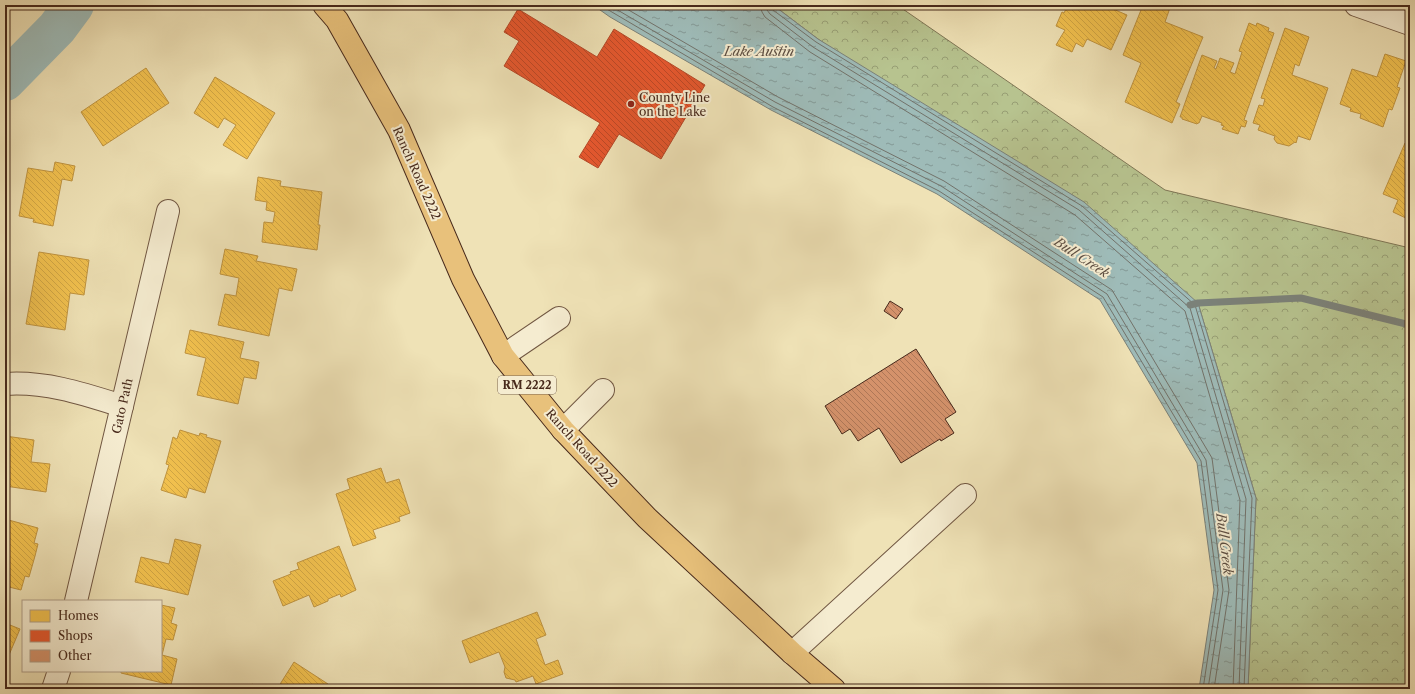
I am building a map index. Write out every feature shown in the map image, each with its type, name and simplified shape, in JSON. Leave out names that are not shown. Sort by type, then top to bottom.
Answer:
[{"type":"main road","name":"Ranch Road 2222","points":[[324,5],[337,20],[399,130],[463,279],[503,356],[563,430],[647,518],[792,653],[834,689]]},
{"type":"street","points":[[1356,5],[1410,24]]},
{"type":"street","name":"Gato Path","points":[[76,600],[168,211]]},
{"type":"street","points":[[503,356],[559,318]]},
{"type":"street","points":[[5,384],[18,383],[69,390],[122,406]]},
{"type":"street","points":[[563,430],[603,390]]},
{"type":"street","points":[[792,653],[965,495]]},
{"type":"street","points":[[53,689],[59,672]]},
{"type":"green space","points":[[773,5],[897,5],[1165,190],[1410,248],[1410,689],[1248,689],[1256,498],[1198,303],[818,39]]},
{"type":"water","name":"Lake Austin","points":[[593,5],[773,5],[818,39],[1084,202],[1198,303],[1256,498],[1248,689],[1199,689],[1214,590],[1197,463],[1100,300],[937,194],[771,110],[610,17]]},
{"type":"building: Homes","points":[[1068,5],[1095,5],[1105,9],[1106,6],[1127,15],[1111,50],[1087,39],[1083,47],[1076,43],[1072,52],[1056,45],[1065,30],[1056,26],[1062,12],[1064,13]]},
{"type":"building: Homes","points":[[1143,5],[1171,5],[1165,22],[1203,37],[1176,102],[1180,104],[1172,123],[1125,102],[1141,63],[1123,55]]},
{"type":"building: Homes","points":[[1249,23],[1256,26],[1257,23],[1269,28],[1268,31],[1274,33],[1244,120],[1247,121],[1245,127],[1241,126],[1238,134],[1222,129],[1224,126],[1221,125],[1222,123],[1202,116],[1197,124],[1182,119],[1182,117],[1180,117],[1202,55],[1217,61],[1214,68],[1216,69],[1220,58],[1234,63],[1230,72],[1235,74],[1242,52],[1239,51]]},
{"type":"building: Homes","points":[[1285,28],[1309,37],[1299,66],[1295,64],[1292,75],[1328,88],[1310,140],[1298,136],[1296,143],[1295,142],[1289,146],[1277,143],[1274,139],[1275,136],[1258,130],[1260,125],[1253,123],[1259,105],[1263,106],[1265,99],[1261,98]]},
{"type":"building: Homes","points":[[1385,54],[1406,61],[1397,87],[1400,88],[1392,110],[1389,109],[1383,127],[1360,118],[1361,114],[1350,111],[1351,108],[1340,104],[1352,69],[1377,77]]},
{"type":"building: Homes","points":[[146,68],[169,103],[103,146],[81,112]]},
{"type":"building: Homes","points":[[215,77],[275,113],[247,159],[223,145],[236,125],[224,118],[218,128],[194,113]]},
{"type":"building: Homes","points":[[1405,143],[1410,146],[1410,220],[1393,212],[1398,200],[1383,194]]},
{"type":"building: Homes","points":[[55,162],[75,166],[72,181],[62,179],[53,226],[33,222],[34,219],[19,216],[28,168],[53,172]]},
{"type":"building: Homes","points":[[258,177],[281,181],[280,186],[322,192],[317,250],[262,242],[264,222],[273,223],[275,212],[266,210],[267,202],[255,200]]},
{"type":"building: Homes","points":[[225,249],[258,256],[256,261],[297,269],[292,291],[279,288],[269,336],[218,325],[225,294],[236,296],[239,278],[220,274]]},
{"type":"building: Homes","points":[[39,252],[89,260],[84,295],[70,293],[65,330],[26,324]]},
{"type":"building: Homes","points":[[190,330],[244,342],[240,358],[259,362],[256,379],[244,377],[238,404],[197,395],[206,358],[185,353]]},
{"type":"building: Homes","points":[[180,430],[199,436],[200,433],[207,435],[206,437],[221,441],[205,493],[189,488],[186,498],[161,490],[169,465],[166,464],[173,437],[177,439]]},
{"type":"building: Homes","points":[[5,436],[34,440],[31,462],[50,464],[46,492],[5,486]]},
{"type":"building: Homes","points":[[381,468],[386,483],[399,479],[410,513],[399,517],[400,521],[373,530],[376,538],[353,546],[336,494],[350,489],[347,479]]},
{"type":"building: Homes","points":[[5,519],[38,528],[34,543],[38,544],[35,556],[29,577],[25,576],[21,590],[5,586]]},
{"type":"building: Homes","points":[[175,539],[201,545],[188,595],[135,582],[141,557],[169,564]]},
{"type":"building: Homes","points":[[339,546],[356,590],[341,597],[340,594],[314,607],[309,595],[283,606],[273,581],[299,569],[297,563]]},
{"type":"building: Homes","points":[[162,605],[175,608],[171,623],[177,625],[173,640],[166,639],[162,655]]},
{"type":"building: Homes","points":[[537,612],[546,635],[536,639],[545,665],[558,660],[563,674],[536,684],[533,676],[516,682],[515,680],[506,678],[504,672],[505,667],[499,652],[470,663],[462,641]]},
{"type":"building: Homes","points":[[5,623],[20,629],[9,655],[5,653]]},
{"type":"building: Homes","points":[[162,655],[177,659],[171,685],[121,673],[162,672]]},
{"type":"building: Homes","points":[[294,662],[328,684],[325,689],[277,689]]},
{"type":"building: Homes","points":[[252,684],[260,689],[249,689]]},
{"type":"building: Shops","name":"County Line on the Lake","points":[[518,9],[597,57],[614,29],[705,85],[661,159],[619,134],[598,168],[579,157],[600,123],[504,66],[519,41],[504,32]]},
{"type":"building: Other","points":[[890,301],[903,309],[896,319],[884,311]]},
{"type":"building: Other","points":[[916,349],[956,412],[945,419],[954,433],[941,441],[940,439],[901,463],[879,428],[858,441],[850,429],[842,434],[825,406]]},
{"type":"waterway","points":[[5,81],[57,28],[74,5]]},
{"type":"waterway","points":[[1190,305],[1198,303],[1301,298],[1410,325]]},
{"type":"place","name":"County Line on the Lake","points":[[631,104]]},
{"type":"water label","name":"Bull Creek","points":[[1082,257]]},
{"type":"water label","name":"Bull Creek","points":[[1225,544]]}]
